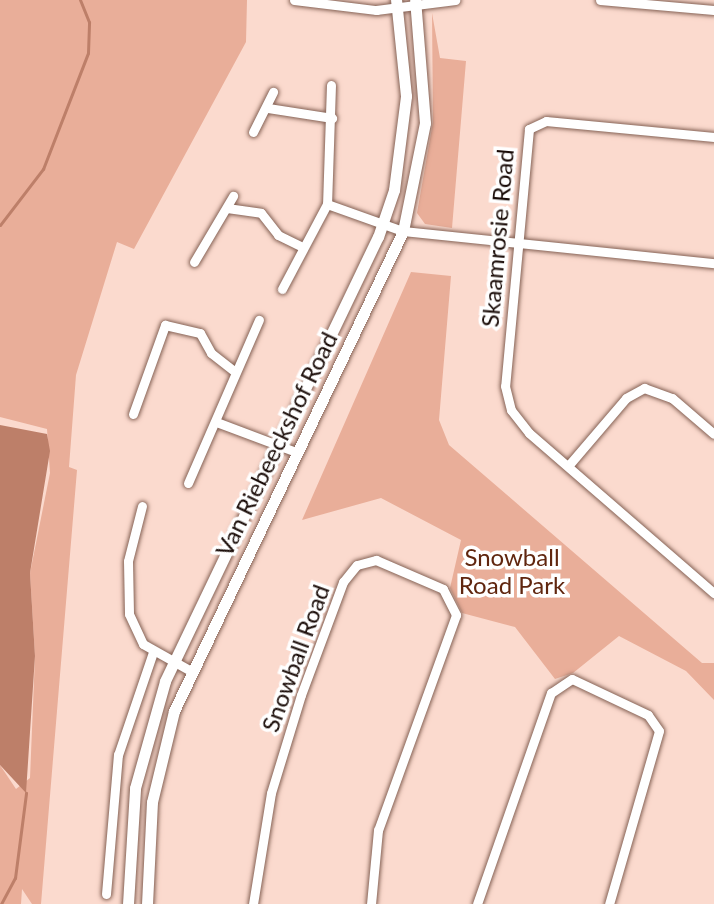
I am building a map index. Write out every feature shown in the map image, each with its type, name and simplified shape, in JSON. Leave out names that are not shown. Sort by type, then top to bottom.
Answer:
[{"type":"street","points":[[294,0],[375,5],[455,0]]},
{"type":"street","points":[[600,0],[714,10]]},
{"type":"street","name":"Van Riebeeckshof Road","points":[[147,904],[154,789],[191,671],[403,231],[425,123],[416,4]]},
{"type":"street","name":"Van Riebeeckshof Road","points":[[128,904],[135,788],[173,662],[383,226],[405,127],[397,5]]},
{"type":"street","points":[[282,289],[301,246],[327,204],[331,85]]},
{"type":"street","points":[[253,132],[268,108],[273,92]]},
{"type":"street","points":[[268,108],[332,118]]},
{"type":"street","name":"Skaamrosie Road","points":[[714,137],[537,122],[526,139],[507,400],[519,422],[714,593]]},
{"type":"street","points":[[194,262],[233,196]]},
{"type":"street","points":[[327,204],[403,231],[517,240],[714,263]]},
{"type":"street","points":[[227,208],[261,213],[278,235],[301,246]]},
{"type":"street","points":[[188,483],[219,423],[233,370],[259,320]]},
{"type":"street","points":[[133,414],[165,325],[200,333],[211,353],[233,370]]},
{"type":"street","points":[[568,466],[626,398],[644,388],[672,398],[714,434]]},
{"type":"street","points":[[219,423],[296,452]]},
{"type":"street","points":[[142,506],[128,561],[129,614],[153,652],[191,671]]},
{"type":"street","name":"Snowball Road","points":[[253,904],[268,806],[301,695],[343,582],[357,565],[376,560],[443,589],[456,615],[378,830],[371,904]]},
{"type":"street","points":[[106,894],[118,755],[153,652]]},
{"type":"street","points":[[477,904],[551,693],[572,679],[648,715],[659,731],[609,904]]},
{"type":"green space","points":[[0,0],[247,0],[246,42],[134,249],[117,242],[76,375],[69,467],[77,470],[41,904],[32,904],[22,889],[21,904],[0,904],[0,765],[16,789],[30,778],[35,656],[30,573],[50,473],[47,429],[0,417]]},
{"type":"green space","points":[[432,13],[440,58],[466,61],[452,228],[425,224],[417,213],[433,122]]},
{"type":"green space","name":"Snowball Road Park","points":[[411,272],[451,276],[439,420],[449,445],[702,663],[714,663],[714,700],[686,671],[619,636],[573,673],[555,679],[515,627],[462,613],[450,588],[461,540],[381,498],[302,520]]},
{"type":"shaded area","points":[[0,425],[47,434],[50,451],[30,573],[35,656],[26,793],[0,765]]},
{"type":"waterway","points":[[0,225],[43,169],[88,53],[89,22],[80,0]]},
{"type":"waterway","points":[[1,904],[15,878],[26,793]]}]
